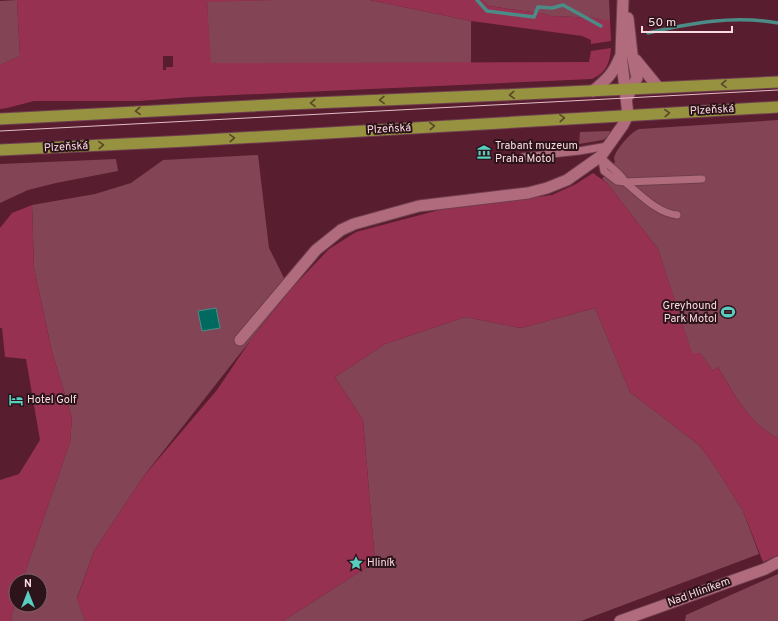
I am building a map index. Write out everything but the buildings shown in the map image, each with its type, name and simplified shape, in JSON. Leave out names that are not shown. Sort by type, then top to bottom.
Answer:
[{"type":"main road","points":[[0,119],[289,104],[593,91],[628,92],[658,87],[778,82]]},
{"type":"main road","name":"Plzeňská","points":[[0,150],[187,141],[778,107]]},
{"type":"street","points":[[240,340],[316,250],[341,230],[354,224],[419,206],[528,193],[547,188],[567,180],[601,156],[623,125],[628,115],[628,92],[637,78],[626,54],[623,0]]},
{"type":"street","points":[[593,91],[608,78],[626,54],[626,0]]},
{"type":"street","points":[[626,54],[658,87]]},
{"type":"street","name":"Nad Hliníkem","points":[[620,621],[765,569],[778,562]]},
{"type":"lane","points":[[523,157],[579,151],[608,146]]},
{"type":"lane","points":[[601,156],[608,166],[622,176],[625,182],[656,207],[668,213],[677,215]]},
{"type":"lane","points":[[625,182],[702,178]]},
{"type":"shaded area","points":[[17,0],[20,56],[0,65],[0,1]]},
{"type":"shaded area","points":[[17,0],[274,0],[207,2],[211,63],[589,62],[591,51],[611,48],[610,58],[604,71],[592,79],[191,97],[139,101],[34,101],[0,109],[0,65],[20,56]],"holes":[[[163,56],[173,56],[173,67],[166,67],[166,70],[163,70]]]},
{"type":"shaded area","points":[[370,0],[471,21],[471,63],[210,63],[207,1]]},
{"type":"shaded area","points":[[370,0],[482,0],[489,6],[541,13],[550,16],[610,20],[611,41],[591,44],[591,40],[582,36],[471,21]]},
{"type":"shaded area","points":[[482,0],[609,0],[610,20],[550,16],[541,13],[489,6]]},
{"type":"shaded area","name":"Greyhound Park Motol","points":[[778,120],[778,438],[758,425],[750,416],[718,367],[713,371],[700,353],[692,354],[658,249],[607,183],[602,179],[615,162],[615,154],[628,137],[639,129]]},
{"type":"shaded area","points":[[610,131],[609,135],[603,140],[579,144],[580,132]]},
{"type":"shaded area","points":[[258,155],[269,248],[290,290],[143,477],[94,551],[77,598],[85,621],[12,621],[12,613],[48,613],[48,573],[25,573],[70,442],[72,418],[52,352],[34,268],[32,205],[95,194],[131,183],[163,160]]},
{"type":"shaded area","points":[[116,159],[118,171],[28,190],[0,203],[0,164]]},
{"type":"shaded area","points":[[593,173],[607,183],[658,249],[692,353],[700,353],[713,371],[718,367],[750,416],[758,425],[778,438],[778,555],[763,562],[743,511],[712,462],[699,445],[630,392],[595,308],[521,328],[465,317],[385,344],[335,377],[363,420],[375,562],[283,621],[85,621],[77,599],[94,551],[143,477],[217,390],[250,341],[290,290],[329,249],[356,232],[439,210],[552,195],[576,184]]},
{"type":"shaded area","points":[[32,205],[34,268],[52,352],[72,418],[70,442],[25,573],[8,573],[8,613],[12,613],[12,621],[0,621],[0,480],[19,474],[40,440],[26,359],[5,357],[2,328],[0,328],[0,228],[12,213]]},
{"type":"shaded area","points":[[216,308],[220,328],[202,331],[198,311]]},
{"type":"shaded area","points":[[595,308],[630,392],[699,445],[712,462],[743,511],[759,554],[581,621],[283,621],[375,562],[363,420],[335,377],[385,344],[465,317],[521,328]]},
{"type":"shaded area","points":[[778,574],[778,621],[685,621],[686,615]]},
{"type":"waterway","points":[[477,0],[487,11],[534,17],[538,7],[552,8],[563,5],[601,26]]},
{"type":"waterway","points":[[648,33],[713,21],[745,20],[778,23]]},
{"type":"tram line","points":[[0,131],[778,90]]},
{"type":"place","name":"Trabant muzeum Praha Motol","points":[[484,152]]},
{"type":"place","name":"Greyhound Park Motol","points":[[728,312]]},
{"type":"place","name":"Hotel Golf","points":[[16,400]]},
{"type":"place","name":"Hliník","points":[[356,563]]}]
